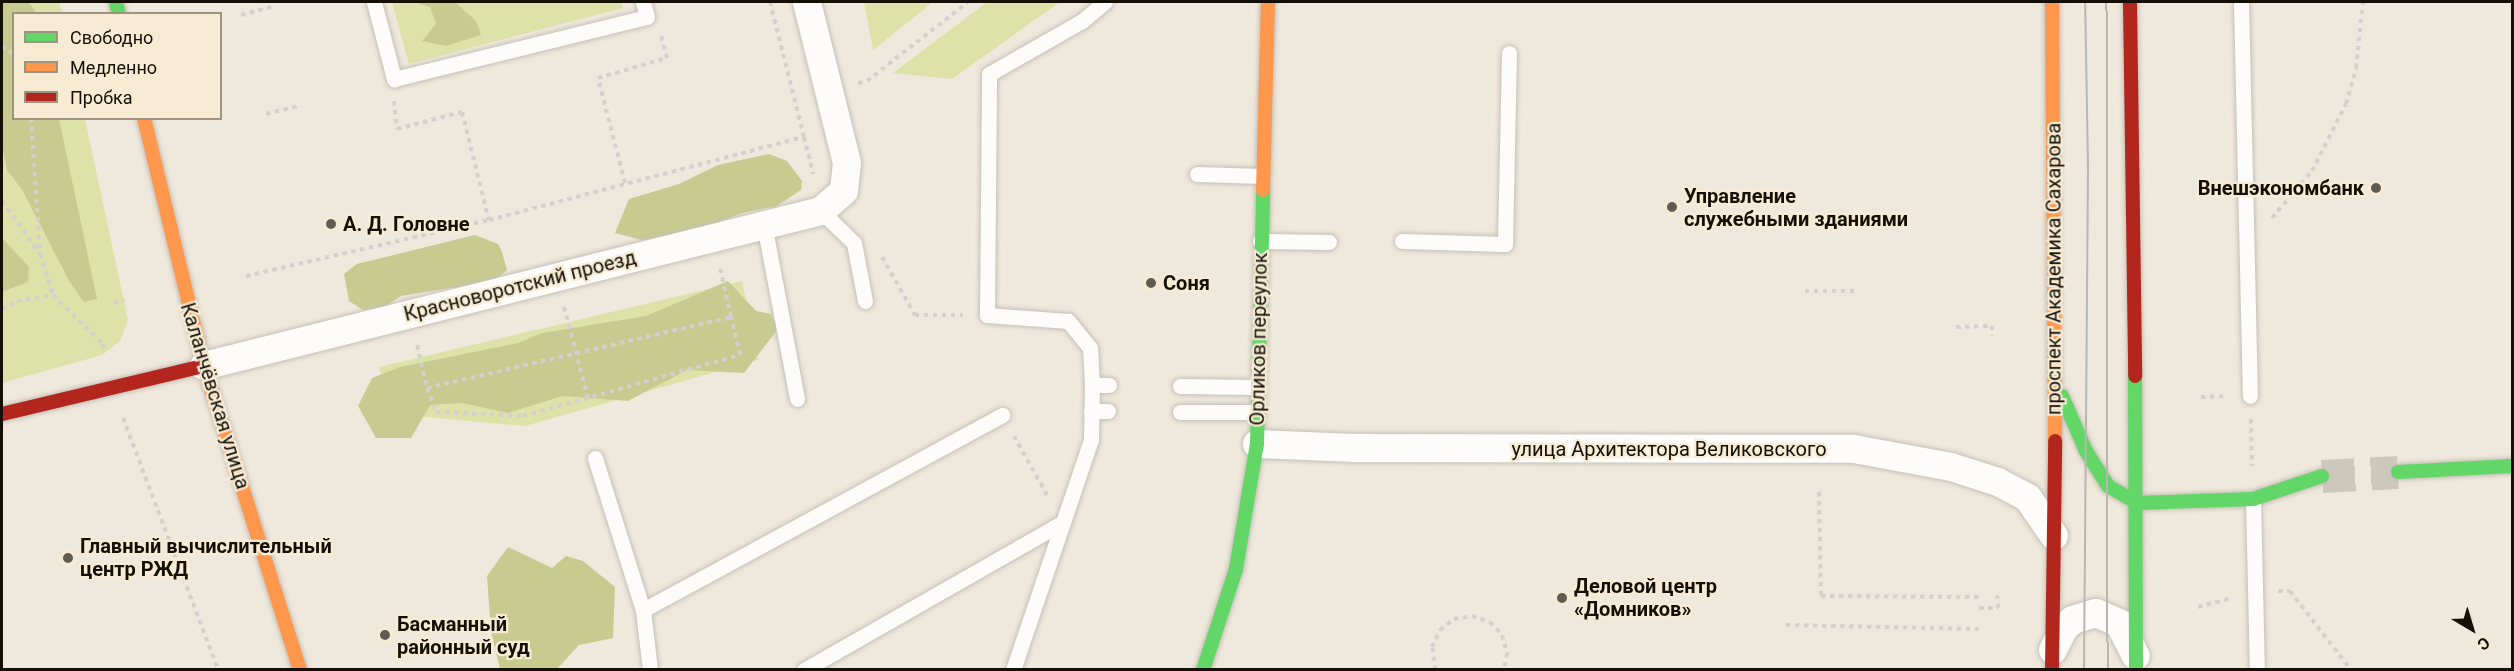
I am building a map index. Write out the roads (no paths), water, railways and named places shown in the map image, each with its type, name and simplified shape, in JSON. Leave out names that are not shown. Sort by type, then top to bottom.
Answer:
[{"type":"main road","name":"Орликов переулок","points":[[1203,669],[1236,568],[1257,444],[1260,242],[1268,2]]},
{"type":"main road","name":"проспект Академика Сахарова","points":[[2052,2],[2056,378],[2053,660]]},
{"type":"main road","points":[[2130,2],[2137,503],[2136,663]]},
{"type":"main road","name":"Каланчёвская улица","points":[[144,120],[204,366],[300,669]]},
{"type":"main road","name":"Красноворотский проезд","points":[[2,414],[204,366]]},
{"type":"main road","points":[[2056,378],[2068,417],[2086,452],[2108,486],[2137,503],[2253,499],[2322,476]]},
{"type":"main road","points":[[2398,472],[2512,466]]},
{"type":"street","name":"Красноворотский проезд","points":[[204,366],[821,210],[844,191],[847,163],[807,2]]},
{"type":"street","name":"улица Архитектора Великовского","points":[[1257,444],[1355,448],[1854,449],[1952,467],[1998,482],[2028,498],[2054,536]]},
{"type":"street","points":[[2053,660],[2064,628],[2073,620],[2096,613],[2120,623],[2136,663]]},
{"type":"lane","points":[[374,2],[394,79],[647,17],[643,2]]},
{"type":"lane","points":[[1013,669],[1091,440],[1092,385],[1090,348],[1068,321],[987,315],[988,74],[1082,21],[1105,2]]},
{"type":"lane","points":[[2241,2],[2250,396]]},
{"type":"lane","points":[[1402,241],[1504,244],[1509,53]]},
{"type":"lane","points":[[1197,174],[1262,176]]},
{"type":"lane","points":[[821,210],[854,243],[865,301]]},
{"type":"lane","points":[[764,224],[797,399]]},
{"type":"lane","points":[[1260,242],[1329,242]]},
{"type":"lane","points":[[1092,385],[1108,385]]},
{"type":"lane","points":[[1180,386],[1257,387]]},
{"type":"lane","points":[[1091,411],[1108,411]]},
{"type":"lane","points":[[1180,412],[1257,412]]},
{"type":"lane","points":[[643,610],[1002,415]]},
{"type":"lane","points":[[595,458],[643,610],[650,669]]},
{"type":"lane","points":[[2253,499],[2257,669]]},
{"type":"lane","points":[[804,669],[1063,522]]},
{"type":"tunnel","points":[[2322,476],[2398,472]]},
{"type":"tram line","points":[[2084,670],[2088,167],[2085,2]]},
{"type":"tram line","points":[[2107,2],[2108,670]]},
{"type":"place","name":"Внешэкономбанк","points":[[2376,188]]},
{"type":"place","name":"Управление служебными зданиями","points":[[1672,207]]},
{"type":"place","name":"А. Д. Головне","points":[[331,224]]},
{"type":"place","name":"Соня","points":[[1151,283]]},
{"type":"place","name":"Главный вычислительный центр РЖД","points":[[68,558]]},
{"type":"place","name":"Деловой центр «Домников»","points":[[1562,598]]},
{"type":"place","name":"Басманный районный суд","points":[[385,635]]}]
